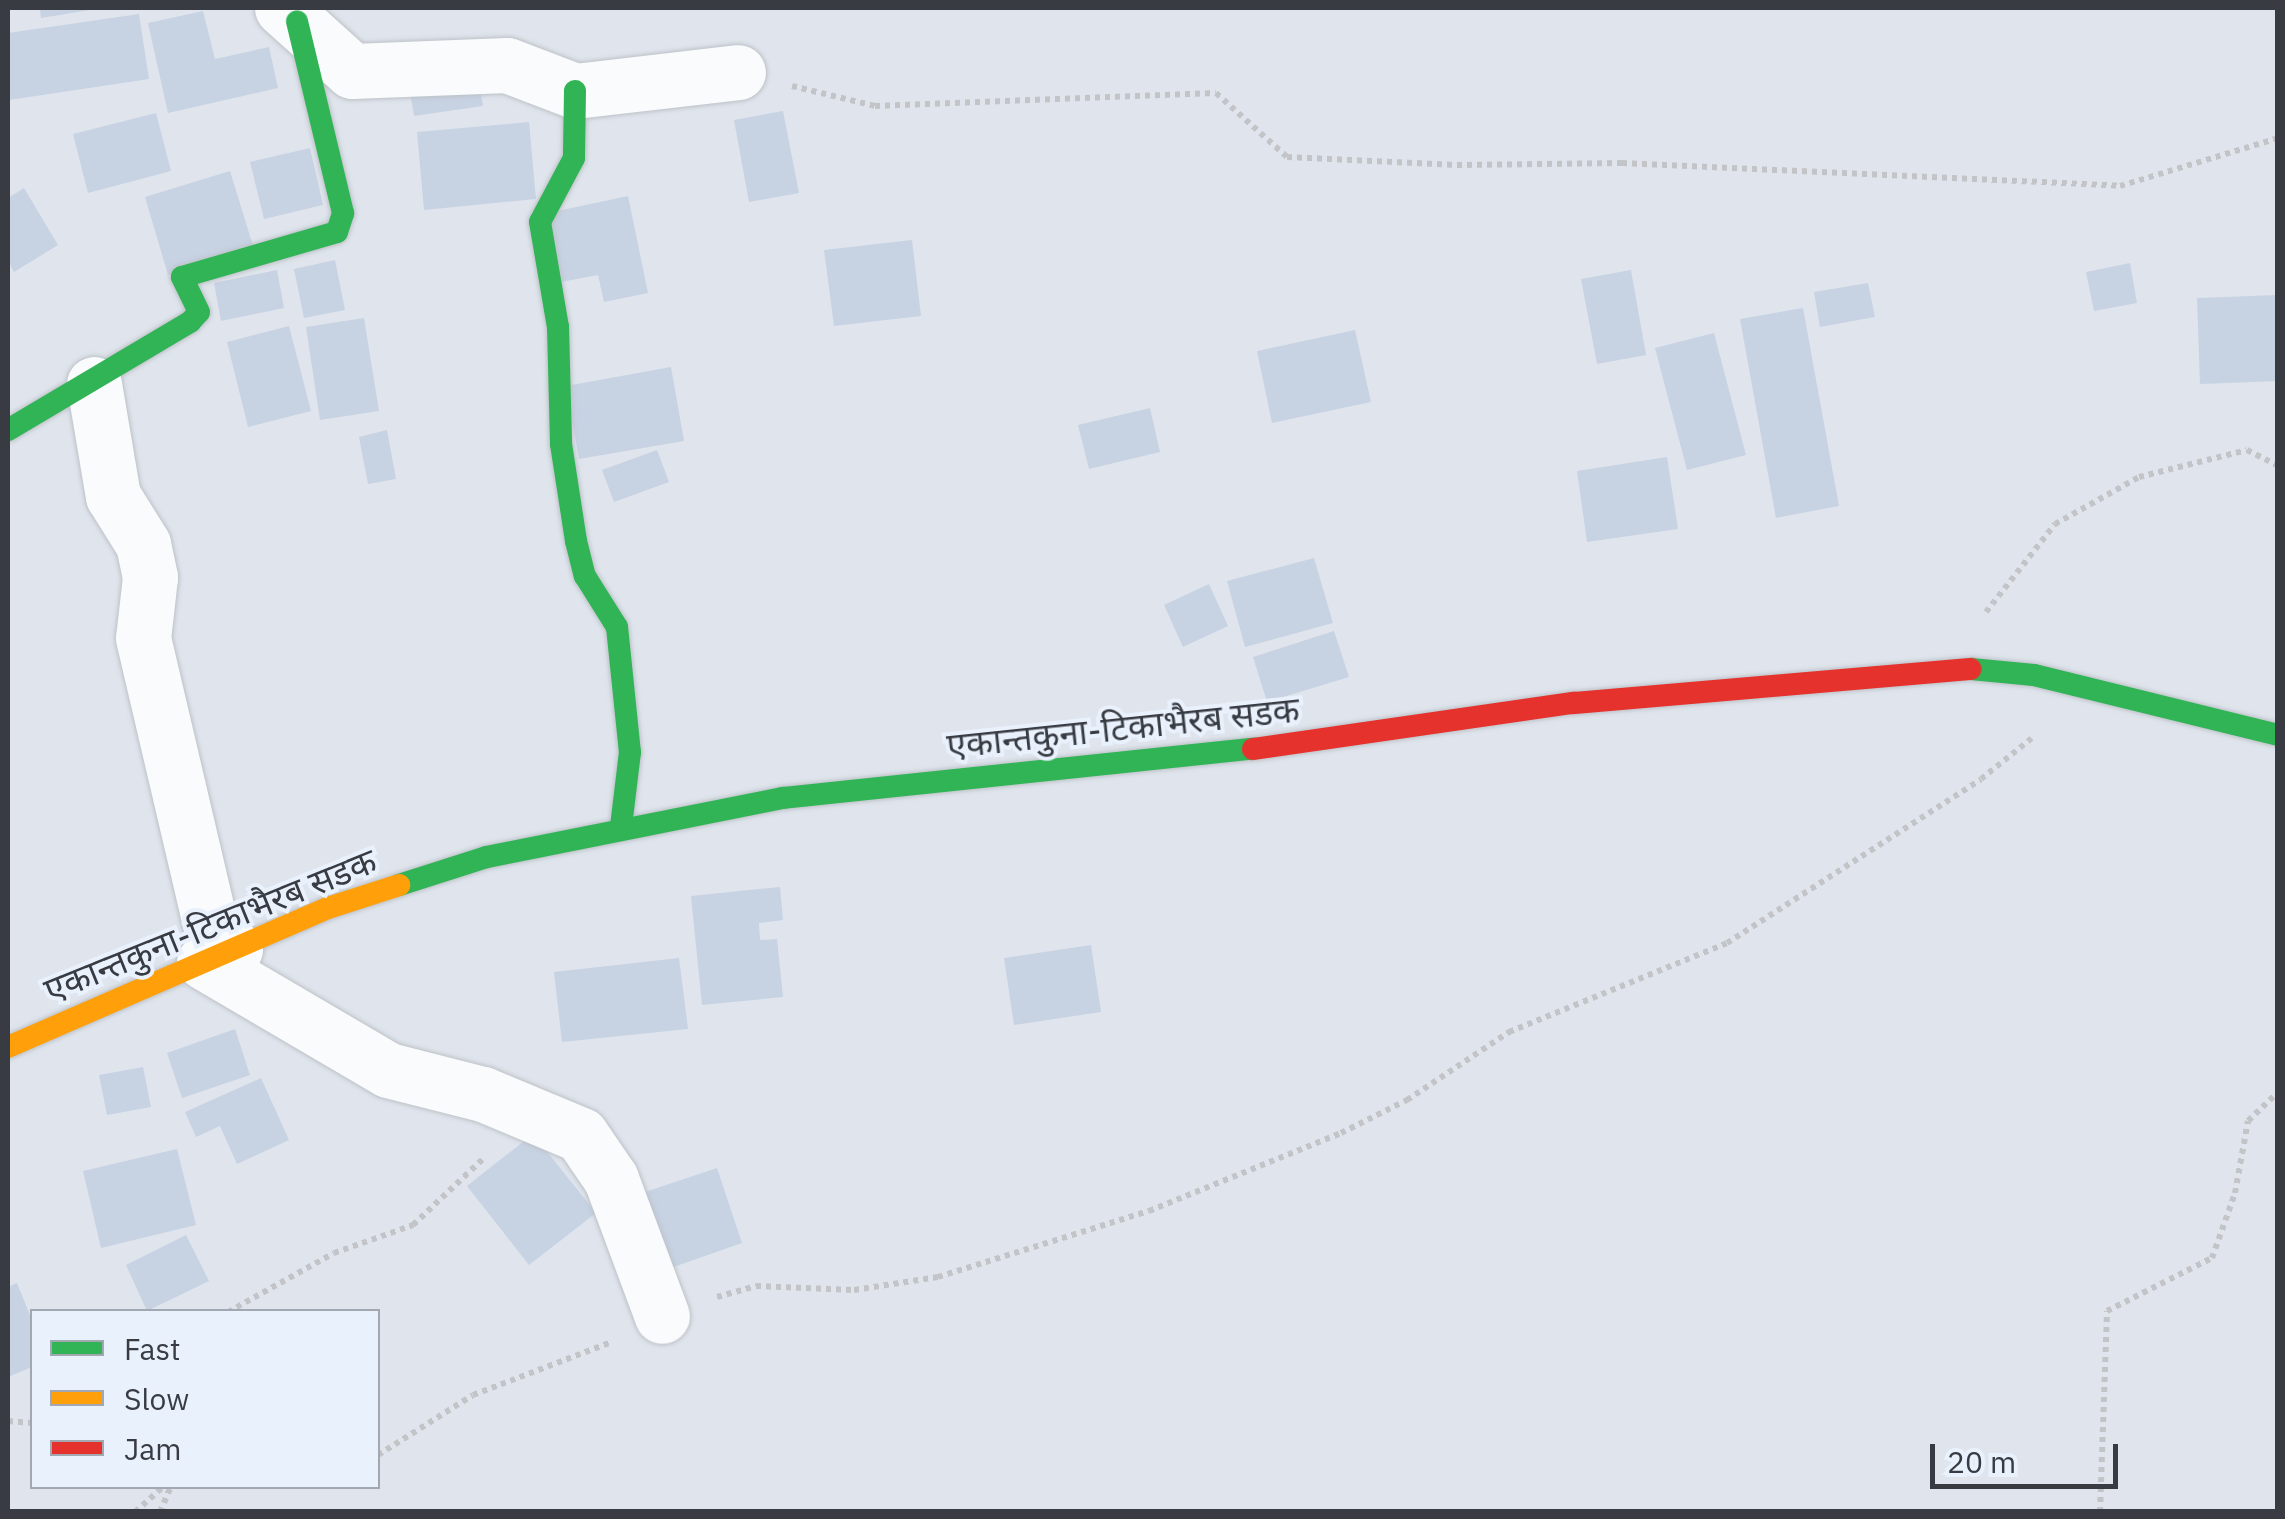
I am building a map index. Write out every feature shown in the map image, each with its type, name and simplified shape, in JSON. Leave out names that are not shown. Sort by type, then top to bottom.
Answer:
[{"type":"main road","points":[[8,430],[94,384],[190,322],[198,312],[182,278],[337,232],[343,214],[289,14]]},
{"type":"main road","points":[[575,91],[574,158],[540,222],[558,326],[562,444],[576,541],[585,576],[617,626],[630,752],[621,826]]},
{"type":"main road","name":"एकान्तकुना-टिकाभैरब सडक","points":[[8,1048],[328,908],[469,863],[621,826],[783,798],[1302,744],[1612,699],[1946,667],[2034,675],[2278,735]]},
{"type":"street","points":[[289,14],[352,71],[507,65],[575,91],[738,72]]},
{"type":"street","points":[[94,384],[113,496],[142,544],[150,578],[143,638],[219,956],[388,1070],[428,1076],[581,1135],[612,1179],[662,1316]]},
{"type":"path","points":[[738,72],[875,106],[1216,92],[1287,156],[1458,165],[1622,163],[2120,186],[2278,138]]},
{"type":"path","points":[[1946,667],[2055,524],[2157,472],[2247,450],[2278,466]]},
{"type":"path","points":[[380,1454],[474,1395],[599,1348],[662,1316],[756,1286],[854,1290],[938,1276],[1149,1211],[1341,1132],[1408,1100],[1509,1032],[1727,943],[1981,779],[2082,689]]},
{"type":"path","points":[[2100,1512],[2107,1311],[2212,1258],[2235,1194],[2248,1122],[2278,1092]]},
{"type":"path","points":[[233,1309],[334,1253],[413,1225],[455,1190],[526,1112]]},
{"type":"path","points":[[135,1512],[163,1489]]},
{"type":"building","points":[[40,8],[90,8],[90,10],[41,18]]},
{"type":"building","points":[[203,11],[215,59],[269,47],[278,88],[168,113],[148,23]]},
{"type":"building","points":[[139,14],[149,79],[9,100],[8,33]]},
{"type":"building","points":[[478,75],[483,106],[414,116],[409,85]]},
{"type":"building","points":[[783,111],[799,193],[749,202],[734,120]]},
{"type":"building","points":[[156,113],[171,171],[88,193],[73,134]]},
{"type":"building","points":[[529,122],[536,199],[424,210],[417,132]]},
{"type":"building","points":[[310,148],[323,205],[264,219],[250,162]]},
{"type":"building","points":[[230,171],[254,249],[168,275],[145,197]]},
{"type":"building","points":[[24,188],[58,245],[14,272],[8,261],[8,198]]},
{"type":"building","points":[[628,196],[648,293],[604,302],[598,275],[561,282],[548,213]]},
{"type":"building","points":[[912,240],[921,316],[834,326],[824,250]]},
{"type":"building","points":[[335,260],[345,310],[304,318],[294,269]]},
{"type":"building","points":[[2130,263],[2137,303],[2094,311],[2086,272]]},
{"type":"building","points":[[277,270],[284,308],[221,321],[214,283]]},
{"type":"building","points":[[1631,270],[1646,355],[1597,364],[1581,279]]},
{"type":"building","points":[[1868,283],[1875,317],[1820,327],[1814,292]]},
{"type":"building","points":[[2278,295],[2278,381],[2200,384],[2197,298]]},
{"type":"building","points":[[1803,308],[1839,506],[1776,518],[1740,319]]},
{"type":"building","points":[[364,318],[379,411],[320,420],[306,327]]},
{"type":"building","points":[[289,326],[311,411],[248,427],[227,342]]},
{"type":"building","points":[[1355,330],[1371,402],[1272,423],[1257,351]]},
{"type":"building","points":[[1714,333],[1746,455],[1687,470],[1655,348]]},
{"type":"building","points":[[671,367],[684,441],[579,459],[566,386]]},
{"type":"building","points":[[1150,408],[1160,452],[1089,469],[1078,425]]},
{"type":"building","points":[[387,430],[396,479],[368,484],[359,437]]},
{"type":"building","points":[[657,450],[669,482],[614,502],[602,470]]},
{"type":"building","points":[[1667,457],[1678,529],[1587,542],[1577,471]]},
{"type":"building","points":[[1314,558],[1333,623],[1245,647],[1227,581]]},
{"type":"building","points":[[1209,584],[1228,626],[1183,647],[1164,605]]},
{"type":"building","points":[[1334,631],[1349,677],[1267,702],[1253,657]]},
{"type":"building","points":[[780,887],[783,920],[759,923],[760,940],[777,939],[783,997],[702,1005],[691,896]]},
{"type":"building","points":[[1091,945],[1101,1012],[1014,1025],[1004,958]]},
{"type":"building","points":[[679,958],[688,1029],[562,1042],[554,972]]},
{"type":"building","points":[[235,1029],[250,1075],[182,1098],[167,1053]]},
{"type":"building","points":[[143,1067],[151,1107],[107,1115],[99,1075]]},
{"type":"building","points":[[261,1078],[289,1140],[237,1164],[220,1126],[196,1137],[185,1112]]},
{"type":"building","points":[[533,1134],[596,1213],[529,1265],[467,1186]]},
{"type":"building","points":[[177,1149],[196,1225],[101,1248],[83,1171]]},
{"type":"building","points":[[717,1168],[742,1243],[665,1270],[639,1194]]},
{"type":"building","points":[[186,1235],[209,1281],[146,1309],[126,1265]]},
{"type":"building","points":[[17,1283],[30,1315],[30,1368],[8,1377],[8,1287]]},
{"type":"traffic: fast","points":[[8,430],[190,322],[199,312],[182,277],[337,232],[343,213],[297,21]]},
{"type":"traffic: fast","points":[[575,91],[574,158],[540,222],[558,327],[561,444],[576,541],[585,576],[617,627],[630,752],[621,826]]},
{"type":"traffic: fast","points":[[1971,669],[2034,675],[2278,735]]},
{"type":"traffic: fast","points":[[399,885],[487,857],[783,798],[1253,749]]},
{"type":"traffic: slow","points":[[8,1047],[328,908],[399,885]]},
{"type":"traffic: jam","points":[[1253,749],[1574,703],[1971,669]]}]
